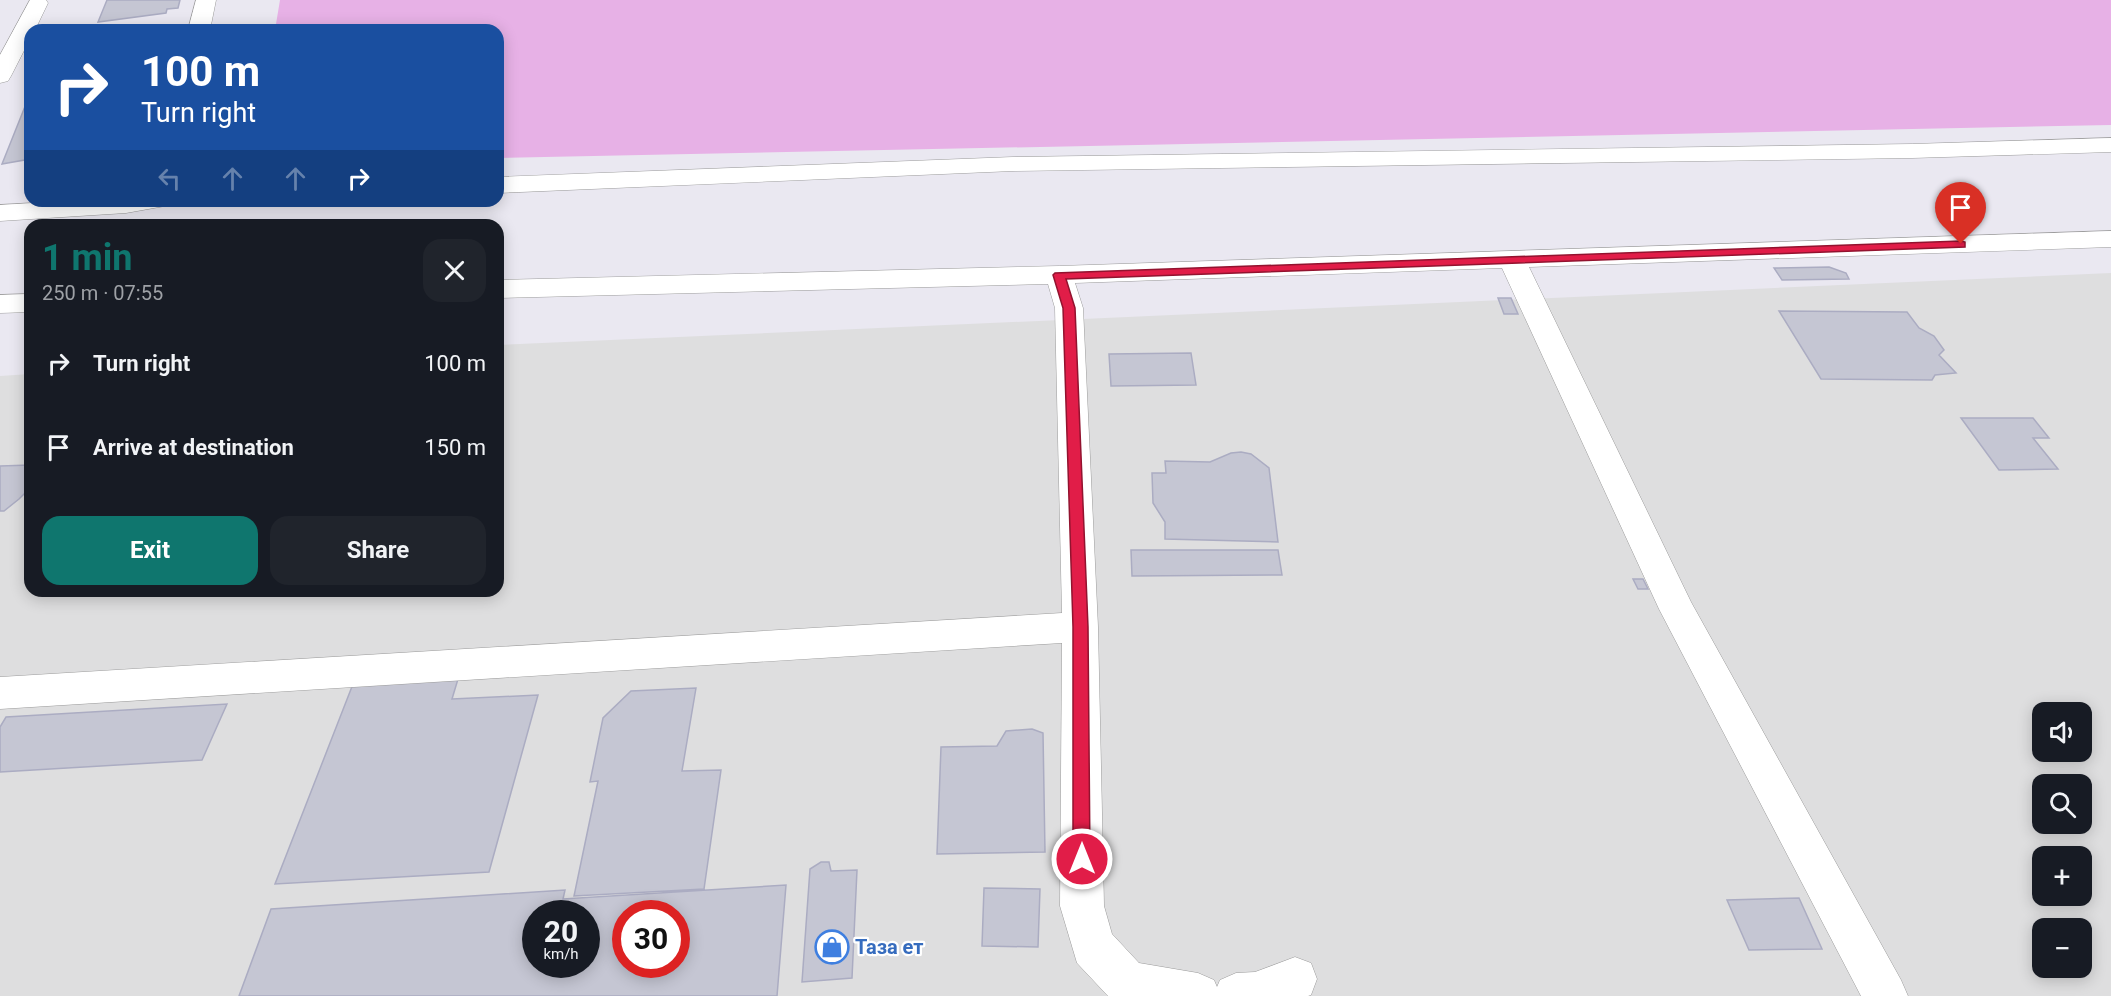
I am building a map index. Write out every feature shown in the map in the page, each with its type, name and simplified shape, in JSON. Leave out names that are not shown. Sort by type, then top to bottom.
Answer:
[{"type":"street","points":[[201,24],[206,0]]},
{"type":"street","points":[[27,24],[38,3]]},
{"type":"street","points":[[0,76],[24,30]]},
{"type":"street","points":[[504,185],[1013,164],[1912,151],[2111,144]]},
{"type":"street","points":[[0,213],[67,207]]},
{"type":"street","points":[[504,289],[1059,275],[2111,239]]},
{"type":"street","points":[[1511,259],[1677,609],[1885,996]]},
{"type":"street","points":[[1059,275],[1069,308],[1080,627],[1082,906],[1093,947],[1127,983],[1198,996]]},
{"type":"street","points":[[0,304],[24,303]]},
{"type":"street","points":[[0,693],[1080,627]]},
{"type":"street","points":[[1236,996],[1255,995],[1295,979]]},
{"type":"shaded area","points":[[280,0],[2111,0],[2111,125],[504,158],[504,24],[276,24]]},
{"type":"shaded area","points":[[2111,273],[2111,996],[0,996],[0,376],[24,374],[24,597],[504,597],[504,345]]},
{"type":"building","points":[[107,0],[180,0],[178,8],[167,9],[166,13],[98,22]]},
{"type":"building","points":[[24,109],[24,160],[2,164]]},
{"type":"building","points":[[1829,267],[1846,273],[1849,279],[1782,280],[1774,268]]},
{"type":"building","points":[[1498,298],[1511,298],[1518,314],[1504,314]]},
{"type":"building","points":[[1779,311],[1907,312],[1919,328],[1934,336],[1944,350],[1939,355],[1956,373],[1935,375],[1932,380],[1821,379]]},
{"type":"building","points":[[1191,353],[1196,385],[1111,386],[1109,354]]},
{"type":"building","points":[[1961,418],[2033,418],[2049,438],[2033,438],[2058,469],[1999,470]]},
{"type":"building","points":[[1231,453],[1251,454],[1269,468],[1278,542],[1165,539],[1165,522],[1153,503],[1152,473],[1166,473],[1165,461],[1210,462]]},
{"type":"building","points":[[24,465],[24,494],[4,511],[0,511],[0,466]]},
{"type":"building","points":[[1131,550],[1278,550],[1282,575],[1132,576]]},
{"type":"building","points":[[1633,579],[1643,579],[1648,589],[1638,589]]},
{"type":"building","points":[[458,679],[452,699],[538,695],[489,872],[275,884],[353,684]]},
{"type":"building","points":[[696,688],[682,771],[721,770],[704,889],[574,896],[598,781],[590,782],[603,718],[631,691]]},
{"type":"building","points":[[227,704],[202,760],[0,772],[0,727],[6,717]]},
{"type":"building","points":[[1032,729],[1043,733],[1045,852],[937,854],[941,747],[997,746],[1006,731]]},
{"type":"building","points":[[821,862],[829,862],[831,871],[857,870],[852,978],[802,982],[810,869]]},
{"type":"building","points":[[786,885],[777,996],[239,996],[271,909],[565,890],[563,899]]},
{"type":"building","points":[[984,888],[1040,889],[1038,947],[982,946]]},
{"type":"building","points":[[1799,898],[1822,949],[1749,950],[1727,900]]},
{"type":"place","name":"Таза ет","points":[[832,947]]},
{"type":"route","points":[[1082,859],[1080,627],[1069,308],[1059,275],[1961,244]]}]
